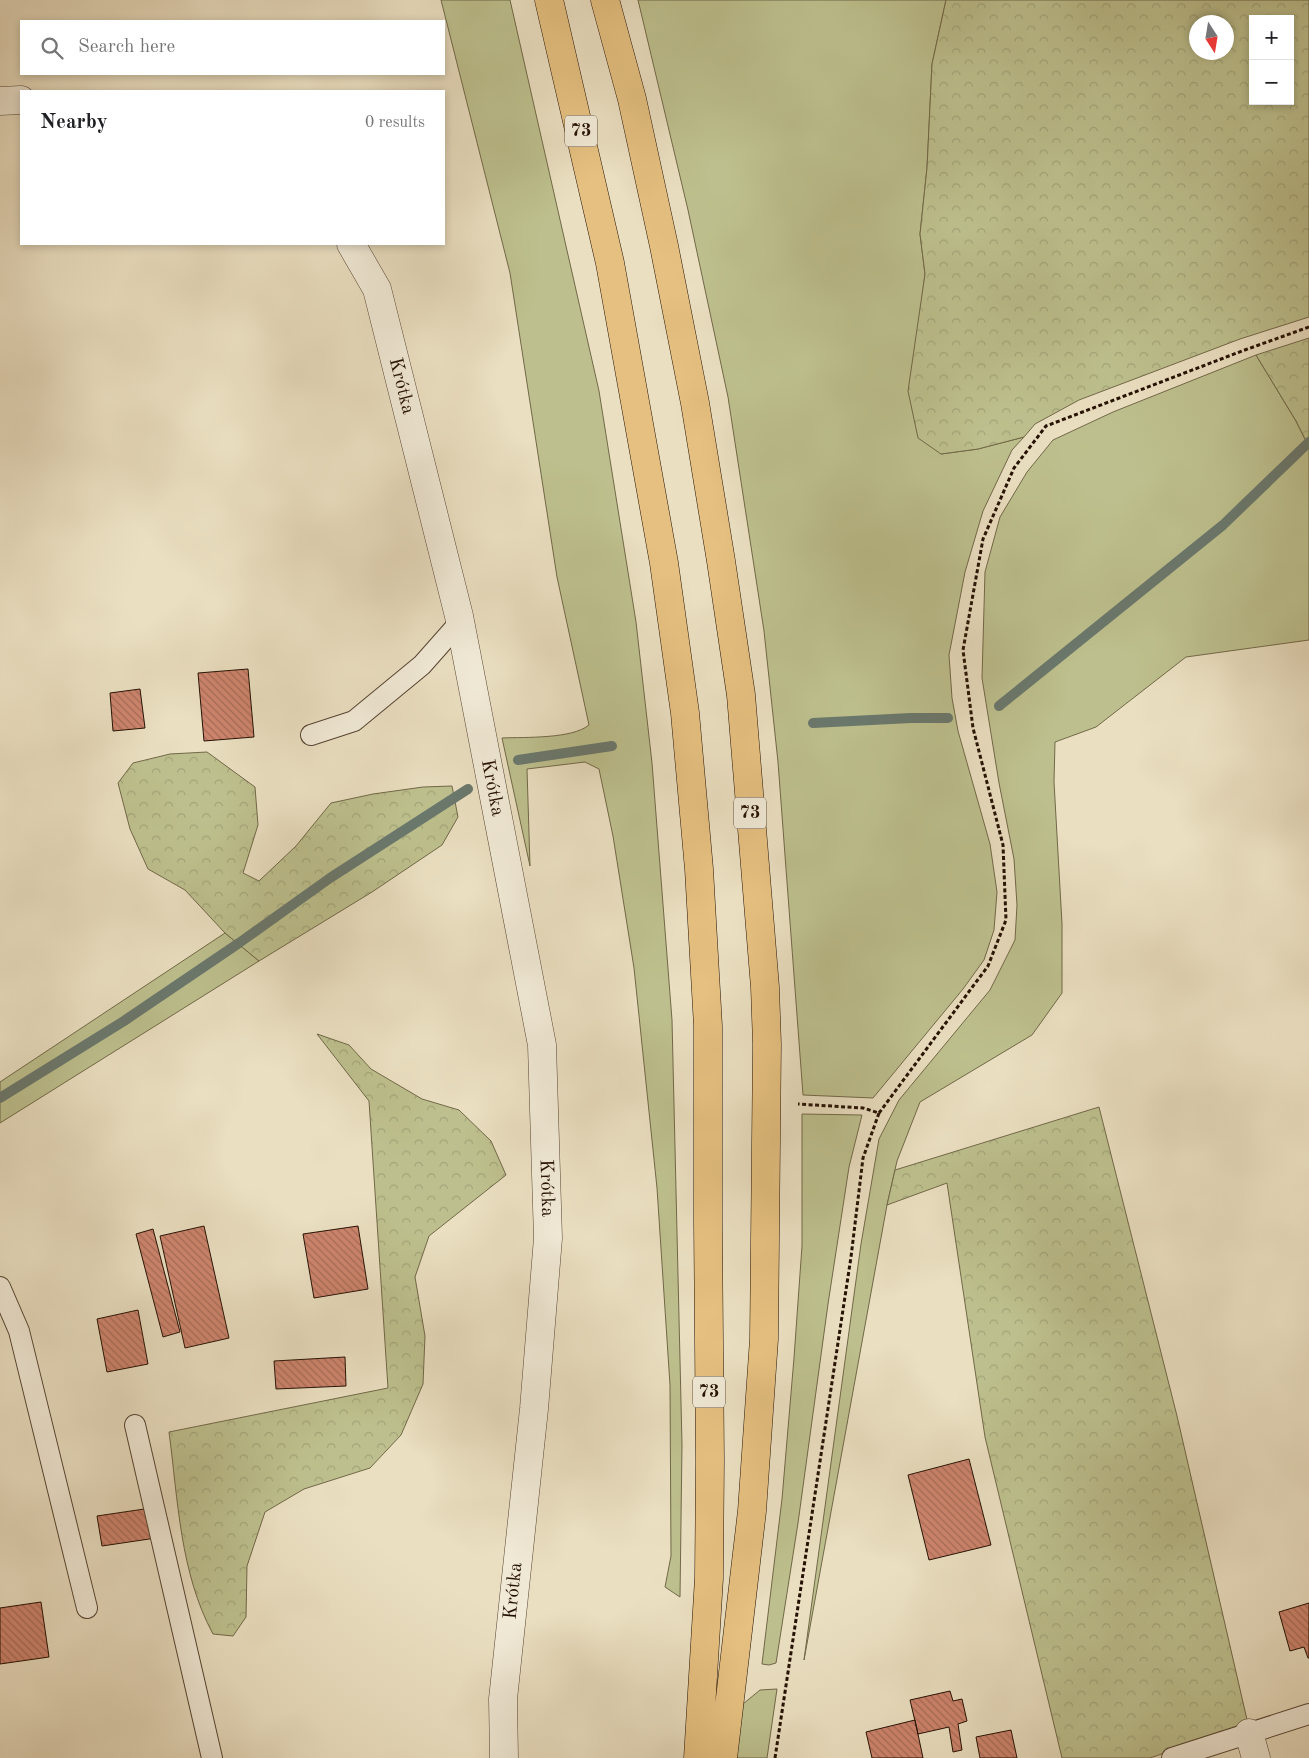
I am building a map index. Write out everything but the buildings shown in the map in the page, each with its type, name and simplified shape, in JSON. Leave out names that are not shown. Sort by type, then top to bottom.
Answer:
[{"type":"main road","name":"73","points":[[549,0],[610,263],[664,563],[685,713],[699,869],[708,1026],[710,1460],[709,1578],[698,1758]]},
{"type":"main road","name":"73","points":[[605,0],[632,99],[664,246],[695,403],[721,561],[741,695],[765,987],[767,1044],[764,1339],[752,1511],[722,1758]]},
{"type":"street","points":[[0,101],[20,100]]},
{"type":"street","name":"Krótka","points":[[351,245],[377,289],[460,622],[542,1045],[548,1238],[534,1409],[502,1699],[504,1758]]},
{"type":"lane","points":[[312,735],[354,722],[422,665],[460,622]]},
{"type":"lane","points":[[0,1287],[19,1331],[87,1608]]},
{"type":"lane","points":[[135,1426],[212,1758]]},
{"type":"lane","points":[[1172,1758],[1253,1745],[1309,1714]]},
{"type":"path","points":[[879,1113],[988,966],[1006,920],[1003,845],[973,728],[963,650],[983,539],[1014,468],[1046,426],[1242,351],[1309,328]]},
{"type":"path","points":[[775,1758],[788,1673]]},
{"type":"green space","points":[[441,0],[510,0],[599,391],[636,622],[652,763],[672,1020],[682,1445],[680,1597],[665,1587],[671,1556],[670,1385],[657,1188],[634,968],[613,836],[599,769],[585,762],[527,769],[530,866],[502,738],[560,735],[581,730],[589,725],[557,577],[510,273]]},
{"type":"green space","points":[[638,0],[946,0],[932,64],[927,168],[920,234],[925,274],[919,322],[941,454],[978,449],[1024,437],[1012,450],[983,511],[965,572],[949,655],[952,698],[958,731],[990,844],[997,892],[994,930],[984,960],[963,989],[873,1098],[803,1095],[778,762],[764,631],[728,397],[688,210]]},
{"type":"green space","points":[[946,0],[1309,0],[1309,317],[1240,339],[1079,400],[1035,424],[1024,437],[978,449],[941,454],[918,438],[908,391],[925,274],[920,234],[927,168],[932,64]]},
{"type":"green space","points":[[1309,338],[1309,447],[1296,421],[1256,355]]},
{"type":"green space","points":[[1256,355],[1296,421],[1309,447],[1309,640],[1186,657],[1096,727],[1055,742],[1054,782],[1062,924],[1062,993],[1032,1035],[920,1102],[897,1161],[887,1205],[804,1660],[861,1244],[879,1139],[899,1100],[990,990],[1015,940],[1017,905],[1014,859],[999,783],[982,678],[985,572],[1000,517],[1027,472],[1053,440],[1113,412]]},
{"type":"green space","points":[[207,752],[255,787],[258,825],[243,873],[259,881],[296,846],[331,803],[373,794],[423,787],[452,786],[458,817],[442,845],[372,892],[259,961],[225,933],[185,890],[148,869],[130,829],[118,783],[133,763],[170,754]]},
{"type":"green space","points":[[225,933],[259,961],[0,1123],[0,1082]]},
{"type":"green space","points":[[317,1034],[349,1045],[371,1069],[422,1099],[459,1110],[491,1141],[506,1175],[429,1236],[415,1277],[425,1336],[423,1384],[401,1435],[370,1468],[304,1489],[265,1512],[247,1566],[246,1617],[233,1636],[213,1634],[193,1586],[187,1561],[178,1510],[169,1432],[388,1388],[369,1101]]},
{"type":"green space","points":[[1099,1107],[1177,1416],[1248,1724],[1150,1758],[1062,1758],[985,1437],[947,1183],[887,1205],[895,1170]]},
{"type":"green space","points":[[802,1114],[862,1115],[849,1167],[776,1663],[769,1665],[762,1664],[782,1499],[802,1246]]},
{"type":"green space","points":[[777,1689],[767,1758],[736,1758],[743,1704],[760,1690]]},
{"type":"waterway","points":[[999,706],[1223,525],[1309,442]]},
{"type":"waterway","points":[[813,723],[948,718]]},
{"type":"waterway","points":[[518,760],[612,746]]},
{"type":"waterway","points":[[0,1098],[124,1021],[239,943],[330,878],[468,789]]}]
